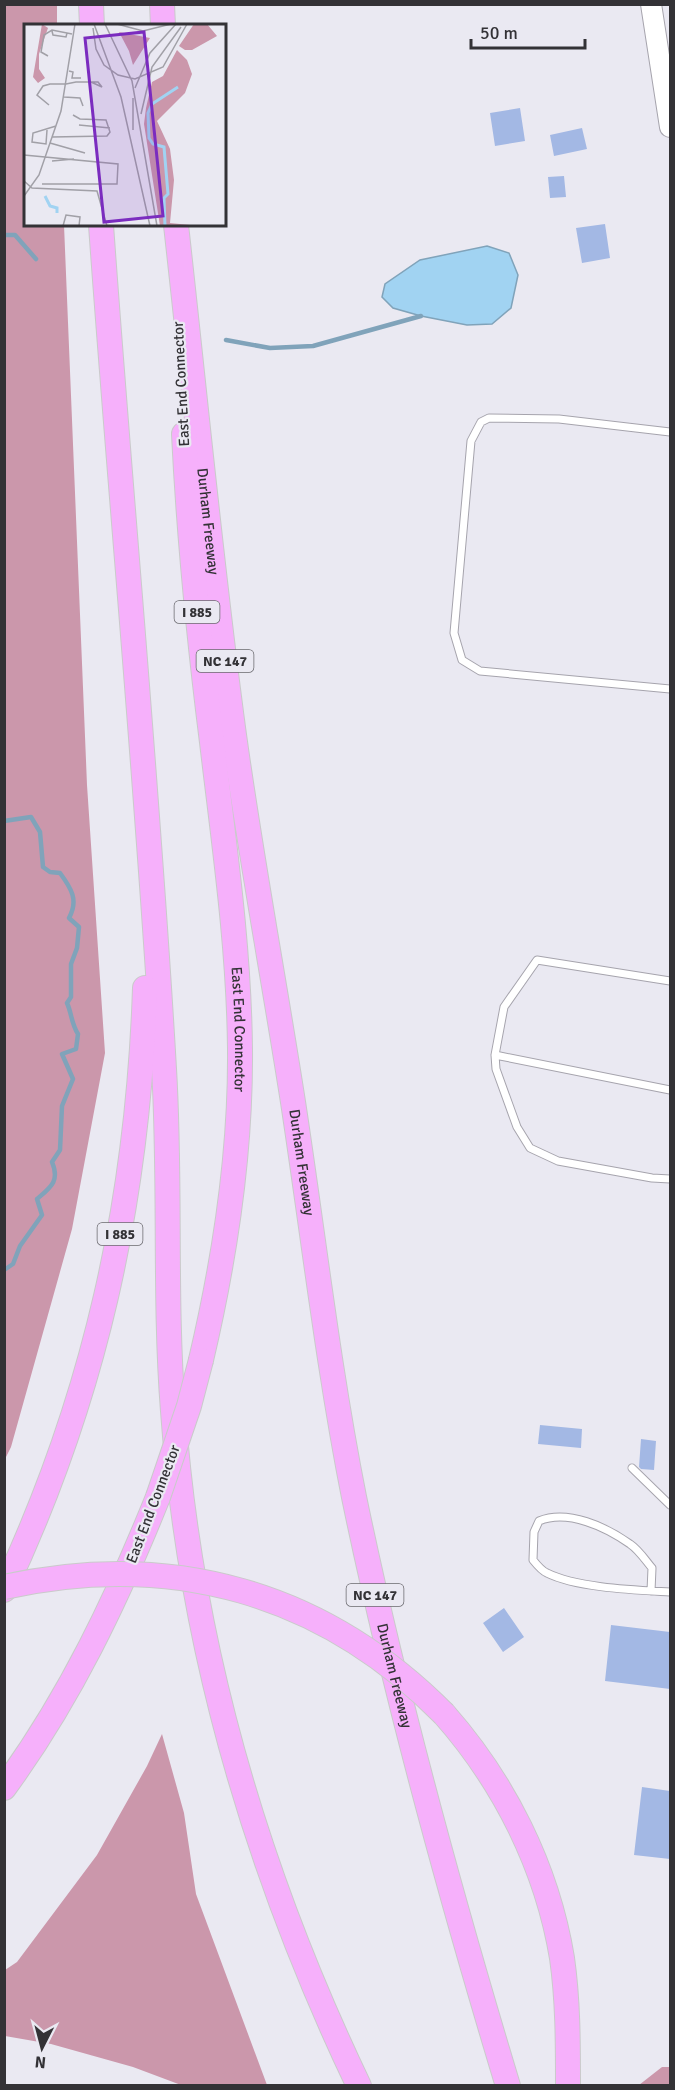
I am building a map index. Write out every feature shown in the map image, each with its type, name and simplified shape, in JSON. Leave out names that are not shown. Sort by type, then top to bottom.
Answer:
[{"type":"highway","points":[[91,4],[92,24]]},
{"type":"highway","points":[[162,4],[163,24]]},
{"type":"highway","name":"I 885","points":[[4,1588],[58,1464],[88,1370],[124,1217],[137,1115],[145,999],[150,860],[101,226]]},
{"type":"highway","name":"East End Connector","points":[[4,1788],[71,1685],[96,1638],[122,1584],[158,1497],[189,1406],[201,1360],[213,1308],[230,1208],[239,1104],[240,1050],[232,913],[189,530],[174,226]]},
{"type":"highway","name":"Durham Freeway","points":[[174,226],[234,735],[254,873],[292,1094],[334,1389],[358,1515],[400,1696],[453,1899],[508,2085]]},
{"type":"highway","points":[[150,860],[164,1072],[169,1347],[173,1416],[190,1554],[216,1691],[253,1825],[301,1956],[358,2085]]},
{"type":"highway","points":[[4,1588],[68,1576],[129,1574],[194,1580],[285,1606],[345,1635],[398,1670],[444,1714],[468,1742],[506,1799],[521,1829],[542,1881],[557,1933],[563,1966],[567,2013],[568,2085]]},
{"type":"street","points":[[651,4],[668,102],[670,127]]},
{"type":"lane","points":[[670,432],[559,419],[489,418],[481,422],[471,441],[453,633],[462,660],[480,671],[670,689]]},
{"type":"lane","points":[[670,981],[537,960],[504,1007],[495,1056],[496,1069],[517,1127],[530,1149],[558,1161],[652,1178],[670,1179]]},
{"type":"lane","points":[[495,1056],[670,1090]]},
{"type":"lane","points":[[632,1468],[670,1505]]},
{"type":"lane","points":[[651,1591],[652,1568],[632,1545],[587,1520],[547,1518],[539,1521],[534,1532],[533,1560],[545,1573],[578,1583],[651,1591],[670,1592]]},
{"type":"shaded area","points":[[4,5],[57,5],[57,24],[24,24],[24,226],[64,226],[87,785],[105,1053],[72,1229],[11,1447],[5,1459]]},
{"type":"shaded area","points":[[162,1734],[184,1813],[196,1894],[267,2085],[181,2085],[133,2067],[51,2044],[5,2036],[5,1970],[17,1962],[97,1855],[147,1766]]},
{"type":"shaded area","points":[[662,2067],[670,2067],[670,2085],[639,2085]]},
{"type":"water","points":[[487,246],[509,253],[518,275],[511,308],[492,324],[467,325],[421,316],[393,308],[382,297],[385,284],[420,260]]},
{"type":"building","points":[[520,108],[525,141],[495,146],[490,113]]},
{"type":"building","points":[[582,128],[587,149],[554,156],[550,135]]},
{"type":"building","points":[[564,176],[566,197],[550,198],[548,177]]},
{"type":"building","points":[[605,224],[610,258],[582,263],[576,228]]},
{"type":"building","points":[[540,1425],[582,1429],[581,1448],[538,1444]]},
{"type":"building","points":[[641,1439],[656,1441],[654,1470],[639,1467]]},
{"type":"building","points":[[504,1608],[524,1637],[503,1652],[483,1623]]},
{"type":"building","points":[[611,1625],[670,1632],[670,1689],[605,1681]]},
{"type":"building","points":[[642,1787],[670,1791],[670,1859],[634,1855]]},
{"type":"waterway","points":[[4,235],[15,235],[36,259]]},
{"type":"waterway","points":[[226,340],[270,348],[313,346],[421,316]]},
{"type":"waterway","points":[[4,821],[31,817],[40,832],[43,867],[50,872],[60,873],[67,884],[73,900],[69,918],[79,927],[77,948],[71,964],[71,997],[67,1003],[78,1034],[76,1049],[62,1054],[73,1079],[62,1106],[60,1150],[52,1162],[54,1179],[50,1187],[37,1199],[42,1215],[20,1246],[13,1264],[4,1270]]}]
